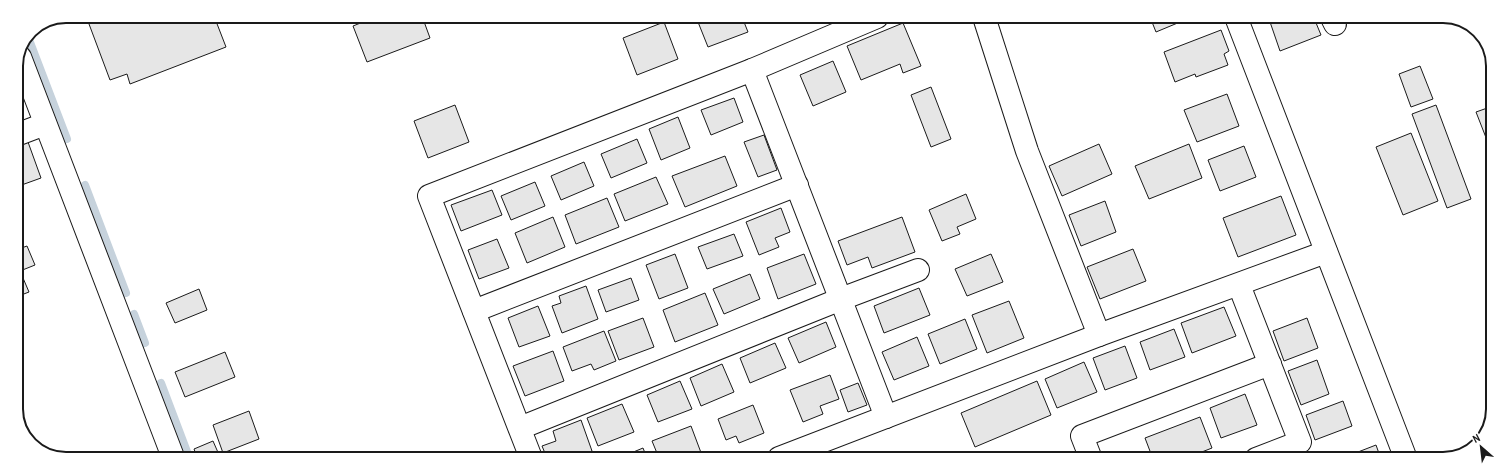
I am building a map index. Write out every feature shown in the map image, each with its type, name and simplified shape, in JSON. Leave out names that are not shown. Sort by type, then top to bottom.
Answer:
[{"type":"street","points":[[529,452],[429,196],[752,70],[863,23]]},
{"type":"street","points":[[986,23],[1027,152],[1098,335]]},
{"type":"street","points":[[1238,23],[1403,452]]},
{"type":"street","points":[[23,65],[171,452]]},
{"type":"street","points":[[752,70],[886,417]]},
{"type":"street","points":[[23,132],[45,124]]},
{"type":"street","points":[[474,311],[797,185]]},
{"type":"street","points":[[796,452],[1098,335],[1239,285],[1326,252]]},
{"type":"street","points":[[520,428],[918,270]]},
{"type":"street","points":[[1239,285],[1300,442],[1274,452]]},
{"type":"street","points":[[1088,452],[1082,436],[1270,364]]},
{"type":"building","points":[[89,23],[217,23],[226,47],[130,84],[127,74],[110,80]]},
{"type":"building","points":[[360,23],[425,23],[430,38],[367,62],[353,26]]},
{"type":"building","points":[[664,23],[678,59],[637,75],[623,38]]},
{"type":"building","points":[[698,23],[744,23],[748,32],[708,47]]},
{"type":"building","points":[[903,23],[921,66],[903,73],[900,64],[861,80],[847,46]]},
{"type":"building","points":[[1152,23],[1178,23],[1156,32]]},
{"type":"building","points":[[1270,23],[1316,23],[1321,35],[1280,51]]},
{"type":"building","points":[[1221,30],[1229,51],[1224,54],[1228,65],[1196,77],[1195,74],[1175,82],[1164,52]]},
{"type":"building","points":[[833,61],[846,92],[813,106],[800,75]]},
{"type":"building","points":[[1420,66],[1433,99],[1411,107],[1399,74]]},
{"type":"building","points":[[931,87],[951,139],[931,147],[911,95]]},
{"type":"building","points":[[1227,94],[1239,126],[1197,142],[1184,110]]},
{"type":"building","points":[[734,98],[743,122],[711,135],[701,110]]},
{"type":"building","points":[[455,105],[469,142],[428,158],[414,121]]},
{"type":"building","points":[[1436,105],[1471,199],[1447,208],[1412,114]]},
{"type":"building","points":[[1486,108],[1486,138],[1476,112]]},
{"type":"building","points":[[678,117],[690,148],[661,160],[649,129]]},
{"type":"building","points":[[1411,133],[1438,201],[1403,215],[1376,147]]},
{"type":"building","points":[[764,135],[777,170],[758,177],[744,142]]},
{"type":"building","points":[[637,139],[647,163],[611,178],[601,154]]},
{"type":"building","points":[[28,142],[41,178],[23,184],[23,144]]},
{"type":"building","points":[[1099,144],[1112,174],[1062,196],[1049,166]]},
{"type":"building","points":[[1189,144],[1202,178],[1149,199],[1135,166]]},
{"type":"building","points":[[1244,146],[1256,177],[1220,191],[1208,160]]},
{"type":"building","points":[[725,156],[737,186],[685,207],[672,176]]},
{"type":"building","points":[[584,162],[594,186],[561,200],[551,176]]},
{"type":"building","points":[[656,177],[668,204],[625,221],[614,194]]},
{"type":"building","points":[[535,182],[545,206],[511,220],[501,196]]},
{"type":"building","points":[[492,190],[502,215],[461,231],[451,205]]},
{"type":"building","points":[[966,194],[976,219],[957,227],[960,234],[942,241],[929,210]]},
{"type":"building","points":[[1281,196],[1296,235],[1238,257],[1223,218]]},
{"type":"building","points":[[607,198],[619,227],[576,244],[565,215]]},
{"type":"building","points":[[1105,201],[1116,232],[1081,246],[1069,215]]},
{"type":"building","points":[[781,208],[790,232],[775,238],[779,247],[759,255],[746,222]]},
{"type":"building","points":[[553,217],[565,247],[527,263],[515,233]]},
{"type":"building","points":[[902,217],[915,252],[872,268],[868,257],[847,265],[838,241]]},
{"type":"building","points":[[734,234],[743,256],[707,269],[698,247]]},
{"type":"building","points":[[497,239],[509,268],[479,279],[468,250]]},
{"type":"building","points":[[27,246],[35,265],[23,270],[23,247]]},
{"type":"building","points":[[1133,249],[1146,281],[1100,299],[1087,267]]},
{"type":"building","points":[[675,254],[688,288],[659,299],[646,265]]},
{"type":"building","points":[[804,254],[816,284],[778,299],[767,268]]},
{"type":"building","points":[[991,254],[1003,282],[967,296],[955,269]]},
{"type":"building","points":[[750,274],[760,299],[724,314],[713,289]]},
{"type":"building","points":[[23,278],[29,292],[23,294]]},
{"type":"building","points":[[631,278],[639,300],[606,312],[598,290]]},
{"type":"building","points":[[586,286],[598,319],[562,333],[552,306],[561,303],[559,296]]},
{"type":"building","points":[[919,288],[930,315],[884,333],[874,306]]},
{"type":"building","points":[[199,289],[207,310],[175,323],[166,303]]},
{"type":"building","points":[[705,293],[718,325],[675,342],[663,310]]},
{"type":"building","points":[[1009,301],[1024,338],[987,353],[972,315]]},
{"type":"building","points":[[538,306],[550,336],[519,347],[508,318]]},
{"type":"building","points":[[1224,307],[1236,336],[1192,353],[1181,323]]},
{"type":"building","points":[[643,318],[654,347],[619,360],[608,331]]},
{"type":"building","points":[[1307,318],[1318,348],[1284,361],[1273,331]]},
{"type":"building","points":[[965,319],[977,349],[940,364],[928,334]]},
{"type":"building","points":[[826,322],[836,347],[799,363],[788,338]]},
{"type":"building","points":[[1174,329],[1185,357],[1150,370],[1140,342]]},
{"type":"building","points":[[604,331],[616,361],[594,370],[591,364],[572,371],[563,347]]},
{"type":"building","points":[[917,337],[929,366],[894,380],[882,352]]},
{"type":"building","points":[[775,343],[786,368],[750,383],[740,358]]},
{"type":"building","points":[[1125,346],[1137,378],[1105,390],[1093,358]]},
{"type":"building","points":[[553,351],[564,381],[525,396],[513,366]]},
{"type":"building","points":[[225,352],[235,377],[185,397],[175,372]]},
{"type":"building","points":[[1317,360],[1329,394],[1301,405],[1288,371]]},
{"type":"building","points":[[1084,362],[1097,392],[1057,408],[1045,379]]},
{"type":"building","points":[[722,364],[734,392],[701,406],[690,378]]},
{"type":"building","points":[[830,375],[839,399],[820,406],[823,414],[803,422],[790,390]]},
{"type":"building","points":[[680,381],[692,409],[658,422],[647,395]]},
{"type":"building","points":[[1037,381],[1051,415],[975,447],[961,413]]},
{"type":"building","points":[[858,383],[867,405],[848,412],[840,390]]},
{"type":"building","points":[[1245,394],[1257,425],[1221,438],[1210,408]]},
{"type":"building","points":[[1343,401],[1352,426],[1315,440],[1306,415]]},
{"type":"building","points":[[622,404],[634,432],[598,446],[587,418]]},
{"type":"building","points":[[753,405],[764,433],[739,443],[736,436],[726,440],[718,419]]},
{"type":"building","points":[[249,411],[259,439],[223,452],[213,425]]},
{"type":"building","points":[[1200,417],[1212,448],[1202,452],[1150,452],[1145,438]]},
{"type":"building","points":[[581,420],[592,451],[544,452],[542,446],[556,441],[553,431]]},
{"type":"building","points":[[691,426],[701,452],[657,452],[652,441]]},
{"type":"building","points":[[213,441],[218,452],[195,452],[194,449]]},
{"type":"building","points":[[1376,445],[1378,452],[1358,452]]},
{"type":"building","points":[[643,448],[645,452],[633,452]]},
{"type":"waterway","points":[[30,42],[67,139]]},
{"type":"waterway","points":[[85,185],[126,293]]},
{"type":"waterway","points":[[134,314],[145,343]]},
{"type":"waterway","points":[[161,383],[187,452]]}]
